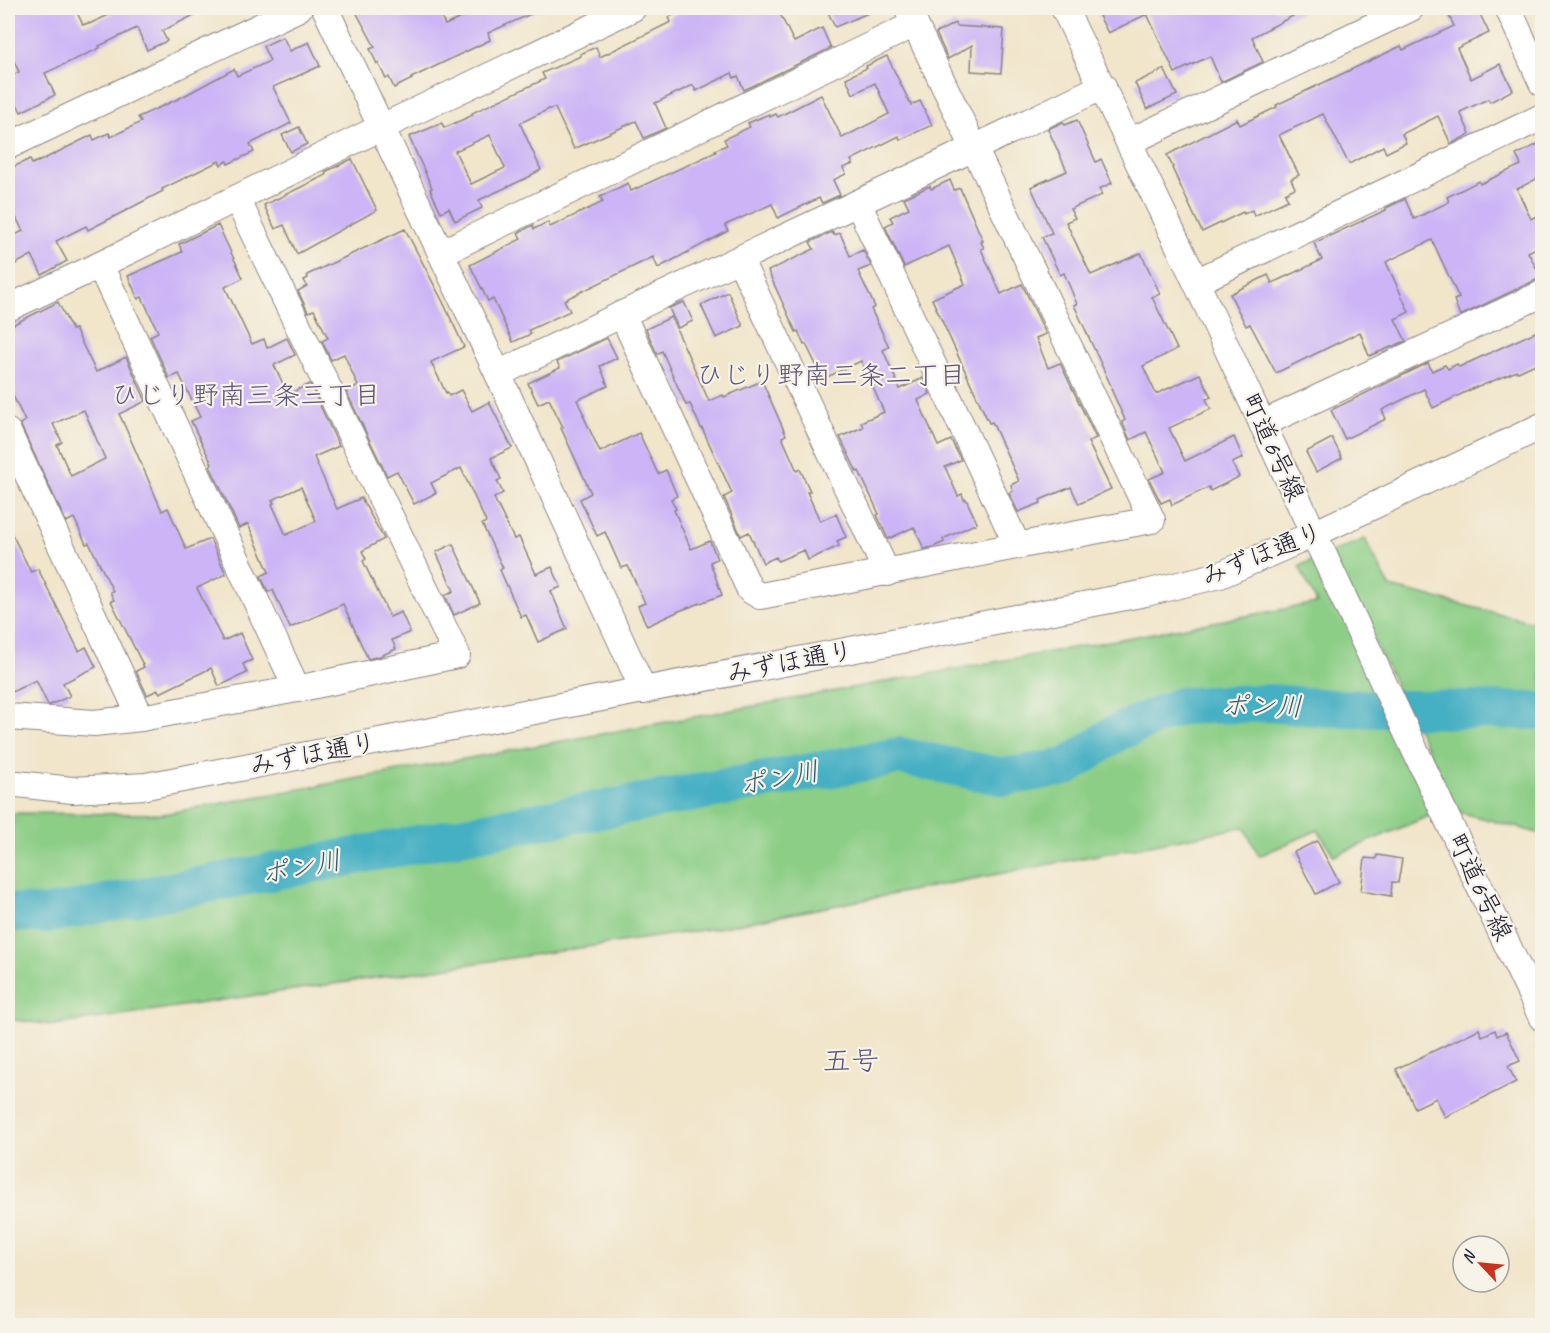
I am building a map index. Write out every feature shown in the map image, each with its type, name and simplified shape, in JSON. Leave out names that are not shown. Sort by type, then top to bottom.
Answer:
[{"type":"street","points":[[8,146],[299,8]]},
{"type":"street","points":[[325,8],[498,374],[644,691]]},
{"type":"street","points":[[8,308],[633,8]]},
{"type":"street","name":"町道6号線","points":[[1064,8],[1196,282],[1542,1018]]},
{"type":"street","points":[[1129,142],[1411,8]]},
{"type":"street","points":[[1508,8],[1542,83]]},
{"type":"street","points":[[441,253],[911,16],[1152,520],[760,596],[750,590],[622,314]]},
{"type":"street","points":[[498,374],[975,149],[1103,86]]},
{"type":"street","points":[[1196,282],[1542,117]]},
{"type":"street","points":[[8,717],[94,723],[141,718],[457,655],[237,199]]},
{"type":"street","points":[[858,203],[1017,545]]},
{"type":"street","points":[[740,260],[887,573]]},
{"type":"street","points":[[100,265],[297,688]]},
{"type":"street","points":[[1262,424],[1542,294]]},
{"type":"street","name":"みずほ通り","points":[[8,783],[72,790],[146,786],[1146,593],[1220,575],[1314,534],[1542,426]]},
{"type":"street","points":[[8,432],[141,718]]},
{"type":"green space","points":[[1365,539],[1390,587],[1542,624],[1542,834],[1459,812],[1330,553]]},
{"type":"green space","points":[[1324,556],[1443,810],[1334,856],[1318,830],[1259,856],[1244,827],[717,928],[53,1025],[8,1019],[8,813],[163,814],[1317,603],[1299,566]]},
{"type":"building","points":[[14,8],[75,8],[83,25],[124,8],[208,8],[162,31],[167,41],[147,50],[137,28],[45,73],[55,95],[21,112],[8,85],[8,78],[19,72],[8,48],[8,11]]},
{"type":"building","points":[[354,8],[437,8],[445,25],[484,8],[544,8],[488,33],[490,40],[394,88],[389,77],[386,79],[377,64],[370,49],[375,47]]},
{"type":"building","points":[[688,8],[777,8],[794,42],[822,28],[831,48],[744,90],[738,76],[734,78],[732,73],[696,91],[693,85],[655,103],[666,128],[644,138],[636,121],[574,149],[555,108],[549,109],[520,123],[541,170],[479,200],[482,208],[455,221],[449,208],[441,212],[409,137],[442,123],[444,128],[473,115],[472,113],[545,79],[542,73],[596,47],[600,57],[671,22],[669,17]],"holes":[[[490,135],[505,168],[471,184],[455,151]]]},
{"type":"building","points":[[826,8],[880,8],[835,27]]},
{"type":"building","points":[[1095,8],[1308,8],[1252,37],[1263,62],[1221,82],[1210,56],[1175,73],[1147,14],[1108,33]]},
{"type":"building","points":[[1445,8],[1477,8],[1489,33],[1457,48],[1471,79],[1500,64],[1513,90],[1490,102],[1488,99],[1460,112],[1470,134],[1451,144],[1438,116],[1402,134],[1406,143],[1386,153],[1383,146],[1349,164],[1323,114],[1279,135],[1299,175],[1291,179],[1295,188],[1285,193],[1288,200],[1254,216],[1252,210],[1244,214],[1243,212],[1202,232],[1167,155],[1237,119],[1240,125],[1277,107],[1276,105],[1401,46],[1403,50],[1454,26]]},
{"type":"building","points":[[955,23],[956,26],[1004,29],[1001,73],[971,71],[972,45],[948,59],[936,33]]},
{"type":"building","points":[[283,37],[290,51],[309,42],[320,66],[273,87],[291,123],[250,144],[254,152],[228,164],[227,161],[221,165],[219,161],[88,230],[86,226],[56,241],[67,261],[42,275],[32,255],[8,268],[8,239],[23,231],[8,202],[8,177],[14,174],[11,168],[30,159],[32,164],[38,162],[92,135],[94,140],[109,133],[111,137],[141,122],[138,117],[234,69],[237,76],[270,61],[263,46]]},
{"type":"building","points":[[887,56],[911,105],[920,101],[932,125],[900,140],[899,136],[851,160],[853,164],[843,168],[846,174],[833,180],[840,195],[822,203],[819,198],[778,218],[772,204],[725,225],[728,231],[658,268],[653,257],[564,300],[570,311],[529,330],[531,334],[513,342],[493,299],[488,301],[470,265],[521,239],[518,233],[533,225],[534,229],[548,222],[550,227],[603,202],[600,197],[628,183],[631,191],[716,152],[715,150],[727,145],[724,139],[750,127],[748,123],[769,114],[770,117],[776,114],[778,117],[821,95],[842,138],[889,114],[875,83],[853,94],[846,78]]},
{"type":"building","points":[[1164,69],[1177,95],[1147,109],[1135,83]]},
{"type":"building","points":[[1077,120],[1096,162],[1101,159],[1112,183],[1099,189],[1102,195],[1070,209],[1075,218],[1066,222],[1091,275],[1141,253],[1160,294],[1152,297],[1177,349],[1143,366],[1156,394],[1200,374],[1211,397],[1206,399],[1211,409],[1169,428],[1185,461],[1234,437],[1243,458],[1232,463],[1239,477],[1210,491],[1209,487],[1172,505],[1170,499],[1161,503],[1149,479],[1165,472],[1146,432],[1130,440],[1122,422],[1125,420],[1074,305],[1077,304],[1064,273],[1060,275],[1042,237],[1052,233],[1031,187],[1067,171],[1048,129],[1063,122],[1065,125]]},
{"type":"building","points":[[299,127],[307,144],[291,152],[282,135]]},
{"type":"building","points":[[1542,142],[1542,176],[1517,189],[1531,219],[1536,216],[1542,230],[1542,239],[1536,242],[1538,247],[1528,252],[1542,279],[1460,316],[1454,300],[1459,298],[1432,240],[1386,262],[1409,312],[1395,319],[1406,341],[1369,356],[1360,332],[1276,373],[1250,324],[1246,326],[1230,294],[1268,275],[1272,283],[1322,260],[1314,243],[1405,199],[1414,219],[1449,202],[1447,197],[1479,181],[1480,184],[1521,165],[1516,155]]},
{"type":"building","points":[[352,159],[377,210],[297,254],[284,225],[275,229],[264,205],[326,175],[325,172]]},
{"type":"building","points":[[950,180],[954,190],[960,188],[983,241],[981,242],[984,248],[981,249],[1001,294],[1022,284],[1046,334],[1036,338],[1048,368],[1060,363],[1096,438],[1088,442],[1111,489],[1079,504],[1071,487],[1018,512],[1009,493],[1013,491],[1011,485],[1019,481],[992,422],[989,423],[932,299],[965,284],[949,246],[904,267],[885,226],[893,222],[890,217],[909,208],[904,198]]},
{"type":"building","points":[[218,225],[243,278],[225,287],[252,344],[264,339],[267,348],[287,338],[295,355],[274,365],[288,394],[310,384],[339,446],[314,457],[337,509],[361,498],[384,539],[362,551],[366,559],[363,561],[390,617],[401,612],[410,632],[392,640],[396,649],[368,659],[343,604],[290,628],[273,590],[268,592],[261,576],[269,572],[248,524],[239,528],[191,421],[200,417],[179,374],[169,378],[150,336],[158,332],[142,297],[138,299],[128,276],[182,252],[179,244]],"holes":[[[301,487],[316,521],[286,535],[272,500]]]},
{"type":"building","points":[[405,229],[464,347],[431,362],[449,396],[461,390],[472,411],[489,402],[512,448],[491,458],[501,479],[497,481],[503,493],[494,498],[514,539],[519,537],[536,574],[552,567],[561,587],[551,591],[567,629],[538,642],[526,615],[521,617],[500,570],[503,568],[482,524],[486,522],[461,468],[431,483],[436,493],[414,504],[397,471],[387,476],[346,391],[358,386],[344,354],[331,360],[322,341],[328,338],[314,310],[308,312],[298,291],[307,286],[304,280],[308,278],[307,275]]},
{"type":"building","points":[[832,232],[834,235],[840,233],[850,256],[863,250],[871,266],[858,271],[875,307],[871,309],[889,347],[883,350],[900,389],[923,378],[930,394],[918,400],[938,446],[951,440],[961,460],[945,467],[958,496],[962,494],[964,500],[966,499],[977,523],[943,539],[944,542],[933,547],[924,549],[914,527],[888,539],[859,471],[857,472],[840,437],[863,427],[861,422],[884,412],[861,361],[823,379],[806,344],[804,345],[798,331],[796,332],[768,271],[814,249],[810,242]]},
{"type":"building","points":[[728,292],[743,326],[716,338],[701,305]]},
{"type":"building","points":[[58,302],[72,330],[75,329],[96,372],[126,357],[146,401],[119,414],[162,511],[168,508],[186,549],[210,539],[226,574],[197,588],[223,641],[240,633],[252,660],[243,664],[247,673],[219,686],[211,668],[160,693],[158,690],[147,695],[136,671],[144,667],[111,601],[114,600],[110,592],[113,591],[74,518],[66,522],[20,424],[25,421],[8,385],[8,327]],"holes":[[[84,410],[105,459],[71,476],[57,445],[62,442],[53,424]]]},
{"type":"building","points":[[684,302],[693,321],[678,328],[669,308]]},
{"type":"building","points":[[671,317],[709,401],[762,381],[786,435],[782,437],[797,471],[800,469],[810,491],[807,492],[820,521],[836,514],[846,537],[837,541],[839,546],[808,560],[804,550],[778,561],[776,557],[763,563],[749,532],[741,536],[724,497],[732,493],[690,404],[686,405],[662,351],[657,354],[646,329]]},
{"type":"building","points":[[1542,329],[1542,361],[1476,387],[1433,408],[1424,389],[1382,410],[1386,419],[1345,439],[1331,410],[1428,363],[1432,371],[1445,365],[1448,369],[1457,364],[1459,367]]},
{"type":"building","points":[[607,338],[617,358],[600,366],[608,386],[577,400],[583,415],[600,452],[639,433],[658,474],[666,470],[677,496],[671,499],[676,509],[674,510],[691,549],[710,541],[717,559],[710,562],[722,595],[647,626],[638,606],[645,603],[628,566],[621,568],[605,532],[597,536],[580,499],[591,493],[561,428],[563,427],[549,399],[538,404],[528,383],[560,368],[557,362]]},
{"type":"building","points":[[1332,438],[1342,458],[1316,472],[1306,452]]},
{"type":"building","points":[[8,526],[31,572],[38,569],[79,651],[86,647],[96,667],[63,683],[70,696],[50,705],[36,680],[8,694]]},
{"type":"building","points":[[453,544],[480,603],[454,615],[445,595],[454,591],[436,552]]},
{"type":"building","points":[[1317,841],[1339,882],[1316,894],[1294,852]]},
{"type":"building","points":[[1377,855],[1402,859],[1398,883],[1392,882],[1391,896],[1361,891],[1365,858],[1376,859]]},
{"type":"building","points":[[1479,1029],[1482,1036],[1495,1030],[1497,1036],[1506,1032],[1520,1061],[1508,1066],[1516,1082],[1445,1117],[1436,1098],[1415,1108],[1396,1069]]},
{"type":"waterway","name":"ポン川","points":[[8,912],[44,915],[565,816],[900,756],[1004,777],[1067,767],[1116,733],[1181,706],[1268,703],[1331,708],[1542,711]]},
{"type":"district","name":"ひじり野南三条二丁目","points":[[831,375]]},
{"type":"district","name":"ひじり野南三条三丁目","points":[[246,395]]},
{"type":"district","name":"五号","points":[[851,1060]]}]
